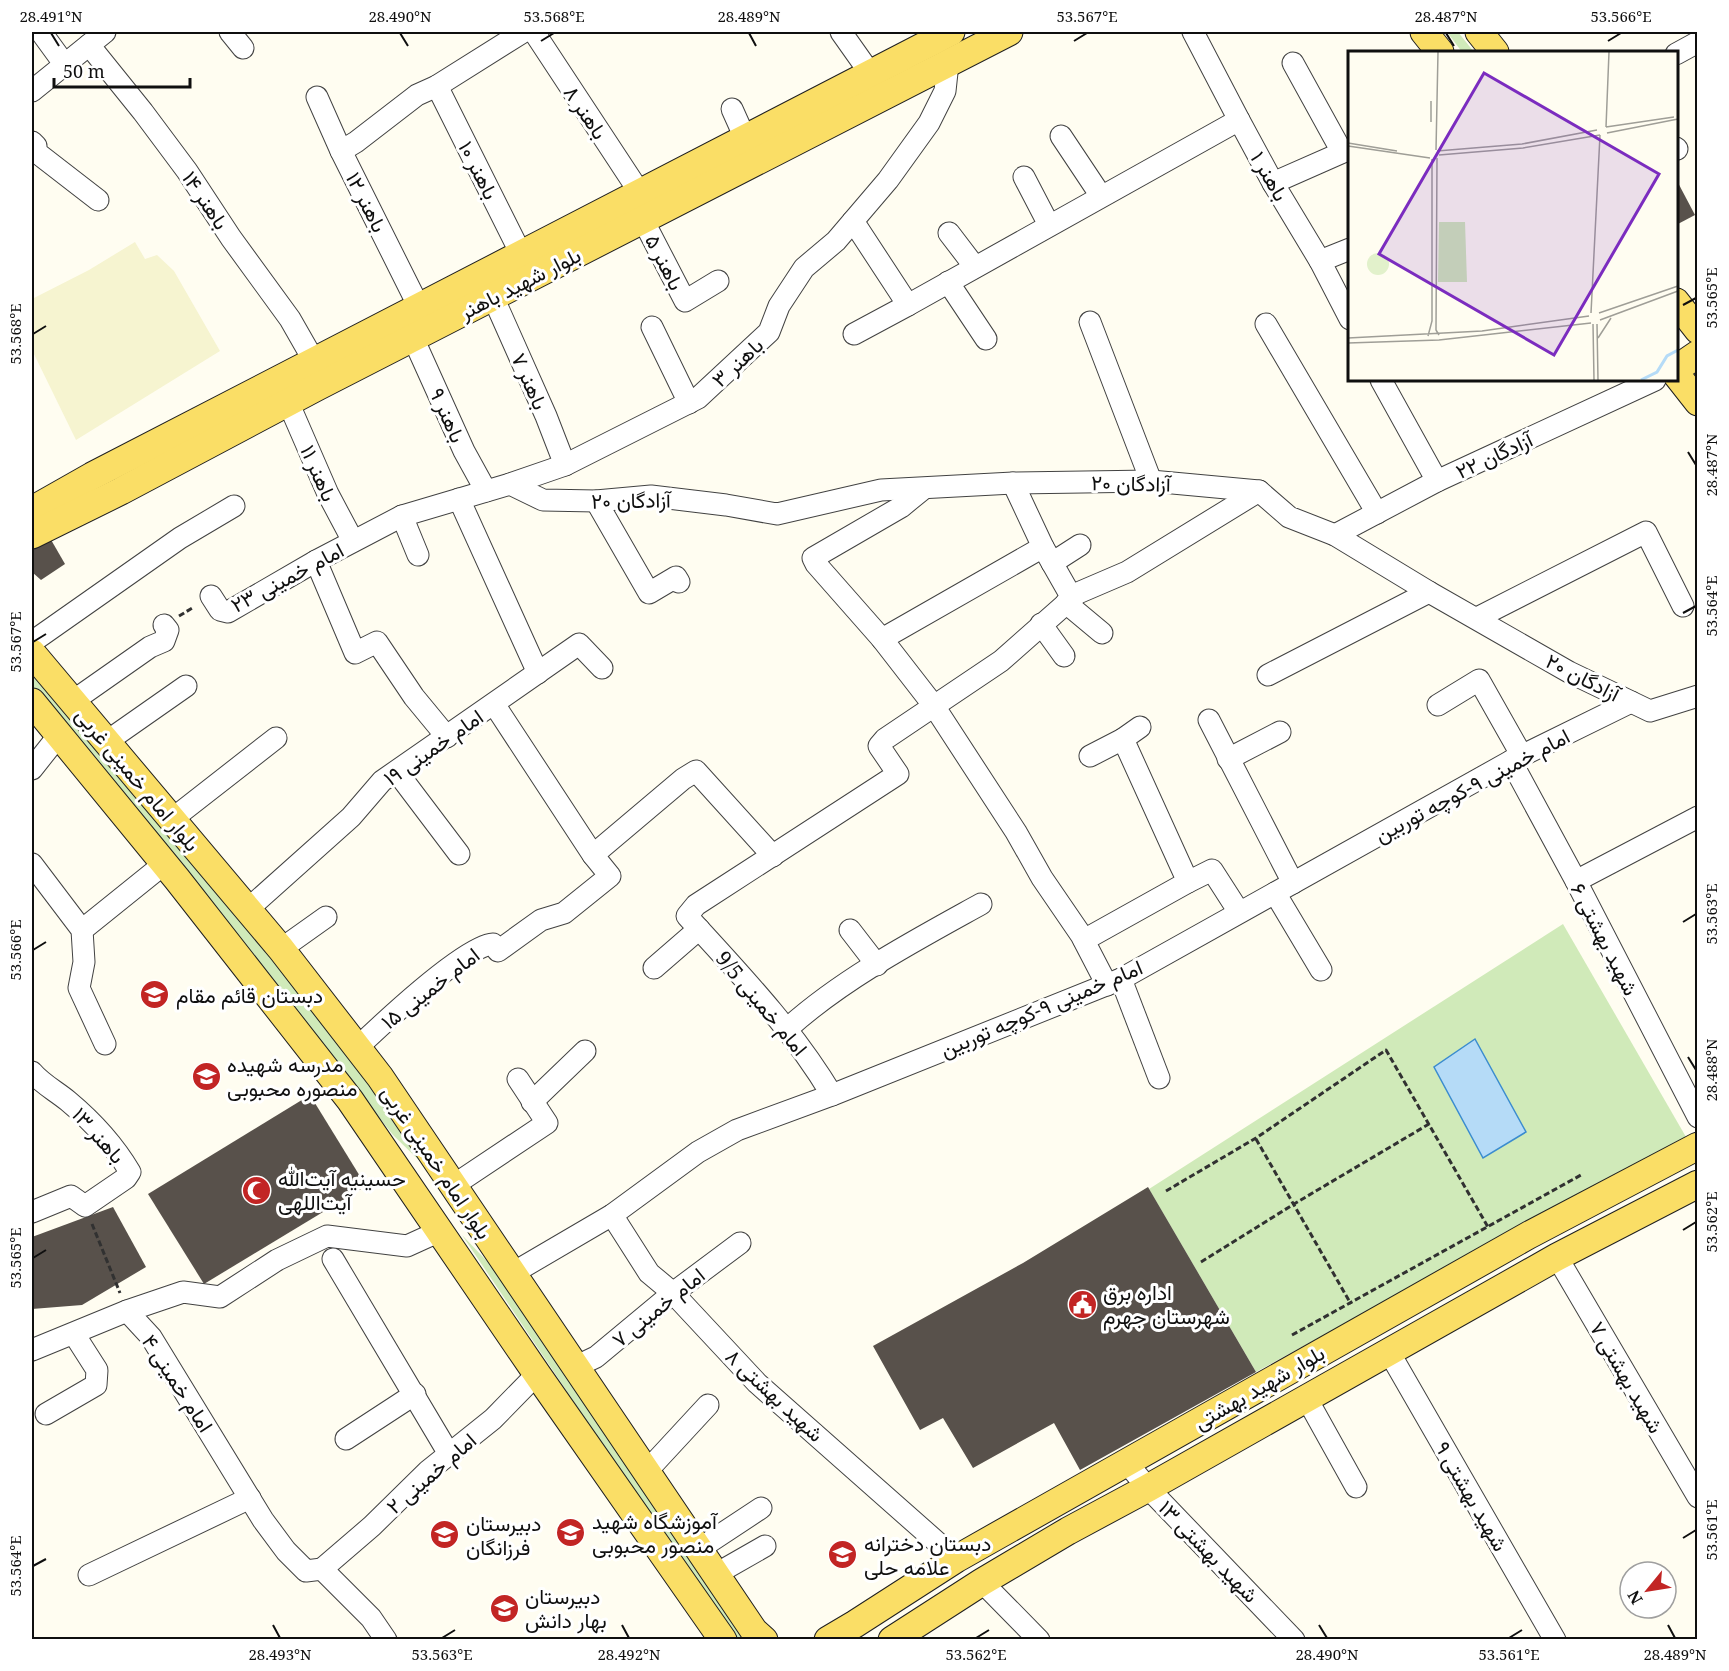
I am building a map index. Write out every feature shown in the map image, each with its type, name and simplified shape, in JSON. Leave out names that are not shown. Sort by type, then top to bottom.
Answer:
[{"type":"main road","name":"بلوار شهید باهنر","points":[[32,510],[92,476],[521,254],[645,209],[745,138],[951,32]]},
{"type":"main road","name":"بلوار شهید باهنر","points":[[32,535],[493,297],[645,209],[1009,32]]},
{"type":"main road","points":[[1424,32],[1439,51]]},
{"type":"main road","points":[[1678,303],[1698,330]]},
{"type":"main road","points":[[1678,368],[1698,354]]},
{"type":"main road","points":[[1678,375],[1698,402]]},
{"type":"main road","name":"بلوار امام خمینی غربی","points":[[32,653],[281,949],[383,1082],[754,1631],[764,1640]]},
{"type":"main road","name":"بلوار امام خمینی غربی","points":[[32,702],[164,864],[350,1100],[537,1374],[723,1640]]},
{"type":"main road","name":"بلوار شهید بهشتی","points":[[828,1640],[956,1559],[1126,1462],[1529,1235],[1698,1146]]},
{"type":"main road","name":"بلوار شهید بهشتی","points":[[892,1640],[982,1582],[1068,1531],[1557,1257],[1698,1184]]},
{"type":"main road","points":[[440,1231],[470,1208]]},
{"type":"street","points":[[41,32],[65,65]]},
{"type":"street","points":[[341,151],[417,95],[437,86],[523,32]]},
{"type":"street","name":"باهنر ۸","points":[[534,32],[645,209]]},
{"type":"street","points":[[841,32],[870,73]]},
{"type":"street","name":"باهنر ۱","points":[[1193,32],[1273,183],[1320,261],[1348,315]]},
{"type":"street","points":[[32,92],[97,38]]},
{"type":"street","name":"باهنر ۱۴","points":[[97,38],[143,112],[291,319],[314,361]]},
{"type":"street","points":[[1678,53],[1698,42]]},
{"type":"street","name":"باهنر ۳","points":[[402,516],[565,465],[699,398],[769,332],[778,306],[804,268],[836,241],[888,180],[929,123],[945,91],[948,63]]},
{"type":"street","points":[[1273,183],[1346,150],[1293,63]]},
{"type":"street","name":"باهنر ۱۰","points":[[437,86],[521,254]]},
{"type":"street","name":"باهنر ۱۲","points":[[317,97],[341,151],[419,307]]},
{"type":"street","points":[[732,109],[745,138]]},
{"type":"street","points":[[854,334],[1239,120]]},
{"type":"street","points":[[1061,136],[1101,196]]},
{"type":"street","points":[[32,142],[36,146],[36,152],[98,200]]},
{"type":"street","points":[[1024,177],[1049,225]]},
{"type":"street","name":"باهنر ۵","points":[[645,209],[684,301],[718,281]]},
{"type":"street","points":[[853,221],[908,305]]},
{"type":"street","points":[[949,233],[975,267]]},
{"type":"street","points":[[1320,261],[1348,250]]},
{"type":"street","points":[[948,282],[986,339]]},
{"type":"street","name":"باهنر ۷","points":[[493,297],[546,416],[565,465]]},
{"type":"street","points":[[1090,322],[1151,481]]},
{"type":"street","points":[[1266,324],[1377,513]]},
{"type":"street","points":[[652,327],[689,403]]},
{"type":"street","name":"باهنر ۹","points":[[413,338],[464,451],[486,491]]},
{"type":"street","points":[[1382,381],[1437,481]]},
{"type":"street","name":"آزادگان ۲۲","points":[[1335,535],[1437,481],[1653,381]]},
{"type":"street","name":"باهنر ۱۱","points":[[288,402],[337,514],[353,541]]},
{"type":"street","name":"آزادگان ۲۰","points":[[510,484],[543,500],[596,501],[651,496],[777,514],[881,490],[1013,483],[1151,481],[1259,491],[1289,518],[1335,535],[1569,672],[1650,711],[1698,696]]},
{"type":"street","points":[[1013,483],[1069,600],[1102,633]]},
{"type":"street","points":[[923,489],[901,507],[813,558],[882,639],[934,706],[1016,832],[1042,878],[1114,982],[1159,1078]]},
{"type":"street","points":[[654,968],[693,923],[696,905],[898,774],[879,746],[885,739],[1000,661],[1078,592],[1127,572],[1259,491]]},
{"type":"street","points":[[459,499],[538,673]]},
{"type":"street","points":[[596,501],[648,593],[676,577],[679,582]]},
{"type":"street","points":[[32,642],[180,538],[234,506]]},
{"type":"street","points":[[402,516],[417,555]]},
{"type":"street","name":"امام خمینی ۲۳","points":[[211,596],[220,610],[228,612],[316,561],[402,516]]},
{"type":"street","points":[[1477,618],[1647,532],[1683,606]]},
{"type":"street","points":[[882,639],[1047,555],[1080,545]]},
{"type":"street","points":[[316,561],[355,653],[377,642],[414,697],[447,737]]},
{"type":"street","points":[[1268,675],[1430,592]]},
{"type":"street","points":[[1041,624],[1064,656]]},
{"type":"street","points":[[73,701],[150,647],[164,641],[168,630],[164,625]]},
{"type":"street","name":"امام خمینی ۱۹","points":[[247,910],[351,817],[382,782],[579,644],[602,668]]},
{"type":"street","name":"شهید بهشتی ۶","points":[[1438,705],[1479,680],[1576,881],[1698,1118]]},
{"type":"street","points":[[106,742],[186,686]]},
{"type":"street","name":"امام خمینی ۹-کوچه توربین","points":[[513,1273],[612,1215],[698,1152],[737,1130],[832,1095],[1114,982],[1516,758],[1631,702]]},
{"type":"street","points":[[494,704],[593,855],[696,771],[773,856]]},
{"type":"street","points":[[1209,720],[1321,970]]},
{"type":"street","points":[[1090,756],[1123,739],[1140,727]]},
{"type":"street","points":[[1228,759],[1280,732]]},
{"type":"street","points":[[32,770],[59,736]]},
{"type":"street","points":[[171,820],[276,738]]},
{"type":"street","points":[[1123,739],[1188,882]]},
{"type":"street","points":[[397,772],[459,854]]},
{"type":"street","points":[[1576,881],[1698,817]]},
{"type":"street","name":"امام خمینی ۱۵","points":[[357,1048],[406,1001],[472,953],[486,944],[493,944],[498,951],[542,920],[564,913],[610,876],[593,855]]},
{"type":"street","points":[[32,864],[82,930],[84,962],[79,988],[105,1044]]},
{"type":"street","points":[[82,930],[164,864]]},
{"type":"street","points":[[1083,939],[1212,870],[1239,912]]},
{"type":"street","points":[[787,1029],[803,1014],[898,951],[981,904]]},
{"type":"street","points":[[281,949],[326,917]]},
{"type":"street","name":"امام خمینی 9/5","points":[[693,923],[772,1010],[813,1063],[832,1095]]},
{"type":"street","points":[[850,930],[877,965]]},
{"type":"street","points":[[737,1130],[728,1128],[1005,1025]]},
{"type":"street","points":[[532,1102],[585,1051]]},
{"type":"street","name":"باهنر ۱۳","points":[[32,1072],[98,1128],[123,1158],[130,1172],[126,1178],[85,1206]]},
{"type":"street","points":[[454,1185],[547,1124],[518,1079]]},
{"type":"street","points":[[32,1212],[71,1196],[85,1206]]},
{"type":"street","name":"شهید بهشتی ۸","points":[[612,1215],[649,1273],[673,1293],[757,1383],[956,1559]]},
{"type":"street","name":"امام خمینی ۴","points":[[322,1569],[306,1571],[286,1551],[263,1520],[151,1337],[127,1311],[183,1292],[220,1297],[277,1260],[327,1236],[407,1246],[440,1231]]},
{"type":"street","name":"امام خمینی ۷","points":[[575,1367],[596,1357],[673,1293],[740,1243]]},
{"type":"street","name":"شهید بهشتی ۷","points":[[1557,1257],[1698,1497]]},
{"type":"street","points":[[333,1260],[449,1454]]},
{"type":"street","points":[[32,1350],[127,1311]]},
{"type":"street","points":[[46,1414],[96,1385],[97,1370],[74,1334]]},
{"type":"street","name":"شهید بهشتی ۹","points":[[1389,1352],[1555,1640]]},
{"type":"street","name":"امام خمینی ۲","points":[[322,1569],[372,1526],[428,1471],[493,1419],[537,1374]]},
{"type":"street","points":[[346,1439],[415,1394]]},
{"type":"street","points":[[1307,1399],[1356,1487]]},
{"type":"street","points":[[646,1472],[708,1405]]},
{"type":"street","name":"شهید بهشتی ۱۳","points":[[1126,1462],[1148,1488],[1294,1640]]},
{"type":"street","points":[[89,1575],[250,1498]]},
{"type":"street","points":[[699,1549],[761,1508]]},
{"type":"street","points":[[716,1574],[765,1546]]},
{"type":"street","points":[[322,1569],[370,1618],[386,1640]]},
{"type":"street","points":[[982,1582],[1039,1640]]},
{"type":"path","name":"امام خمینی ۲۳","points":[[164,625],[211,596]]},
{"type":"path","points":[[1166,1191],[1256,1138],[1386,1050],[1488,1227]]},
{"type":"path","points":[[1201,1262],[1429,1124]]},
{"type":"path","points":[[1256,1138],[1351,1304]]},
{"type":"path","points":[[1292,1335],[1581,1175]]},
{"type":"path","points":[[85,1206],[127,1311]]},
{"type":"shaded area","points":[[135,242],[145,259],[157,255],[174,271],[220,351],[76,440],[32,350],[32,299],[89,270]]},
{"type":"green space","points":[[1447,32],[1458,32],[1473,51],[1461,51]]},
{"type":"green space","points":[[32,669],[341,1039],[430,1171],[393,1135],[190,879],[32,691]]},
{"type":"green space","points":[[1563,924],[1686,1137],[1256,1372],[1149,1189]]},
{"type":"green space","points":[[462,1235],[506,1281],[751,1639],[733,1639]]},
{"type":"water","points":[[1475,1039],[1526,1132],[1483,1158],[1434,1067]]},
{"type":"building","points":[[1678,183],[1695,215],[1678,224]]},
{"type":"building","points":[[50,538],[65,564],[41,580],[32,572],[32,548]]},
{"type":"building","name":"حسینیه آیت‌الله آیت‌اللهی","points":[[310,1095],[366,1186],[204,1284],[148,1194]]},
{"type":"building","name":"اداره برق شهرستان جهرم","points":[[1148,1187],[1256,1372],[1080,1470],[1054,1423],[973,1468],[943,1418],[920,1430],[873,1346],[1023,1263]]},
{"type":"building","points":[[113,1207],[146,1267],[82,1305],[32,1309],[32,1237]]},
{"type":"place","name":"دبستان قائم مقام","points":[[155,995]]},
{"type":"place","name":"مدرسه شهیده منصوره محبوبی","points":[[206,1076]]},
{"type":"place","name":"حسینیه آیت‌الله آیت‌اللهی","points":[[257,1190]]},
{"type":"place","name":"اداره برق شهرستان جهرم","points":[[1082,1304]]},
{"type":"place","name":"آموزشگاه شهید منصور محبوبی","points":[[571,1533]]},
{"type":"place","name":"دبیرستان فرزانگان","points":[[445,1535]]},
{"type":"place","name":"دبستان دخترانه علامه حلی","points":[[843,1555]]},
{"type":"place","name":"دبیرستان بهار دانش","points":[[504,1608]]}]
